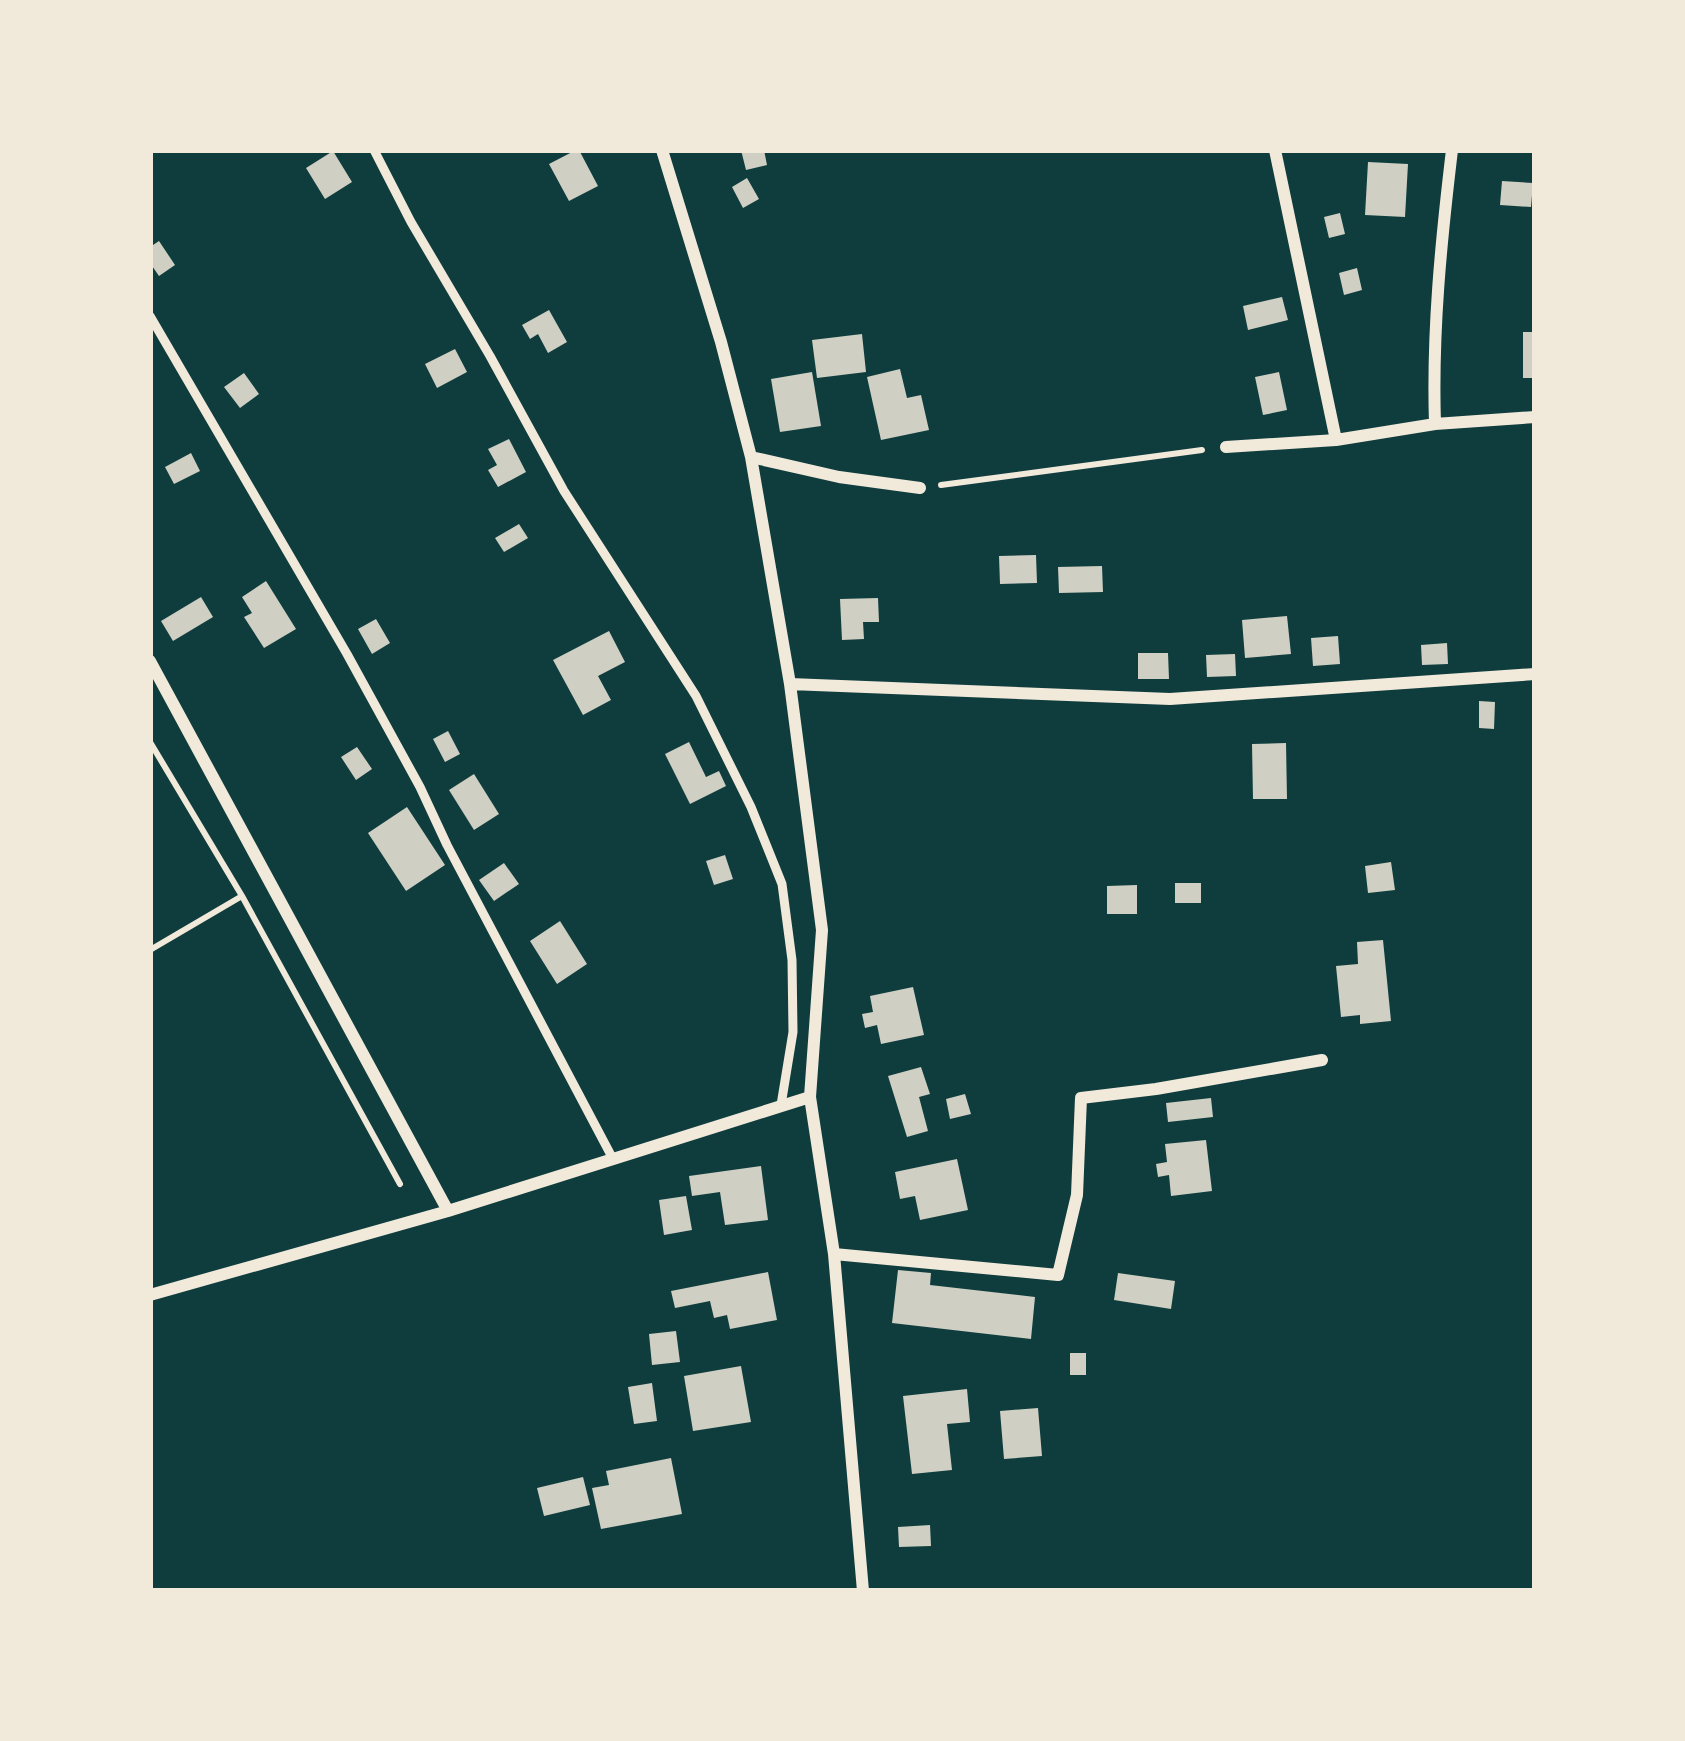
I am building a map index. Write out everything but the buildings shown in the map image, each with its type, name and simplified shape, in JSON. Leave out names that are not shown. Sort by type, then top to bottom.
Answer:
[{"type":"street","points":[[662,150],[751,458],[790,684],[822,930],[810,1097],[834,1253],[863,1591]]},
{"type":"street","points":[[1275,150],[1336,440]]},
{"type":"street","points":[[1435,424],[1437,295],[1452,150]]},
{"type":"street","points":[[1226,447],[1336,440],[1435,424],[1535,417]]},
{"type":"street","points":[[751,458],[920,488]]},
{"type":"street","points":[[150,662],[448,1210]]},
{"type":"street","points":[[790,684],[1170,699],[1535,674]]},
{"type":"street","points":[[834,1253],[1058,1275],[1077,1195],[1081,1098],[1322,1060]]},
{"type":"street","points":[[150,1294],[448,1210],[810,1097]]},
{"type":"lane","points":[[374,150],[564,490],[696,696],[751,807],[782,884],[792,960],[793,1032],[782,1105]]},
{"type":"lane","points":[[150,316],[357,673],[613,1159]]},
{"type":"path","points":[[920,488],[1226,447]]},
{"type":"path","points":[[150,742],[242,896],[400,1184]]},
{"type":"path","points":[[150,950],[242,896]]}]
